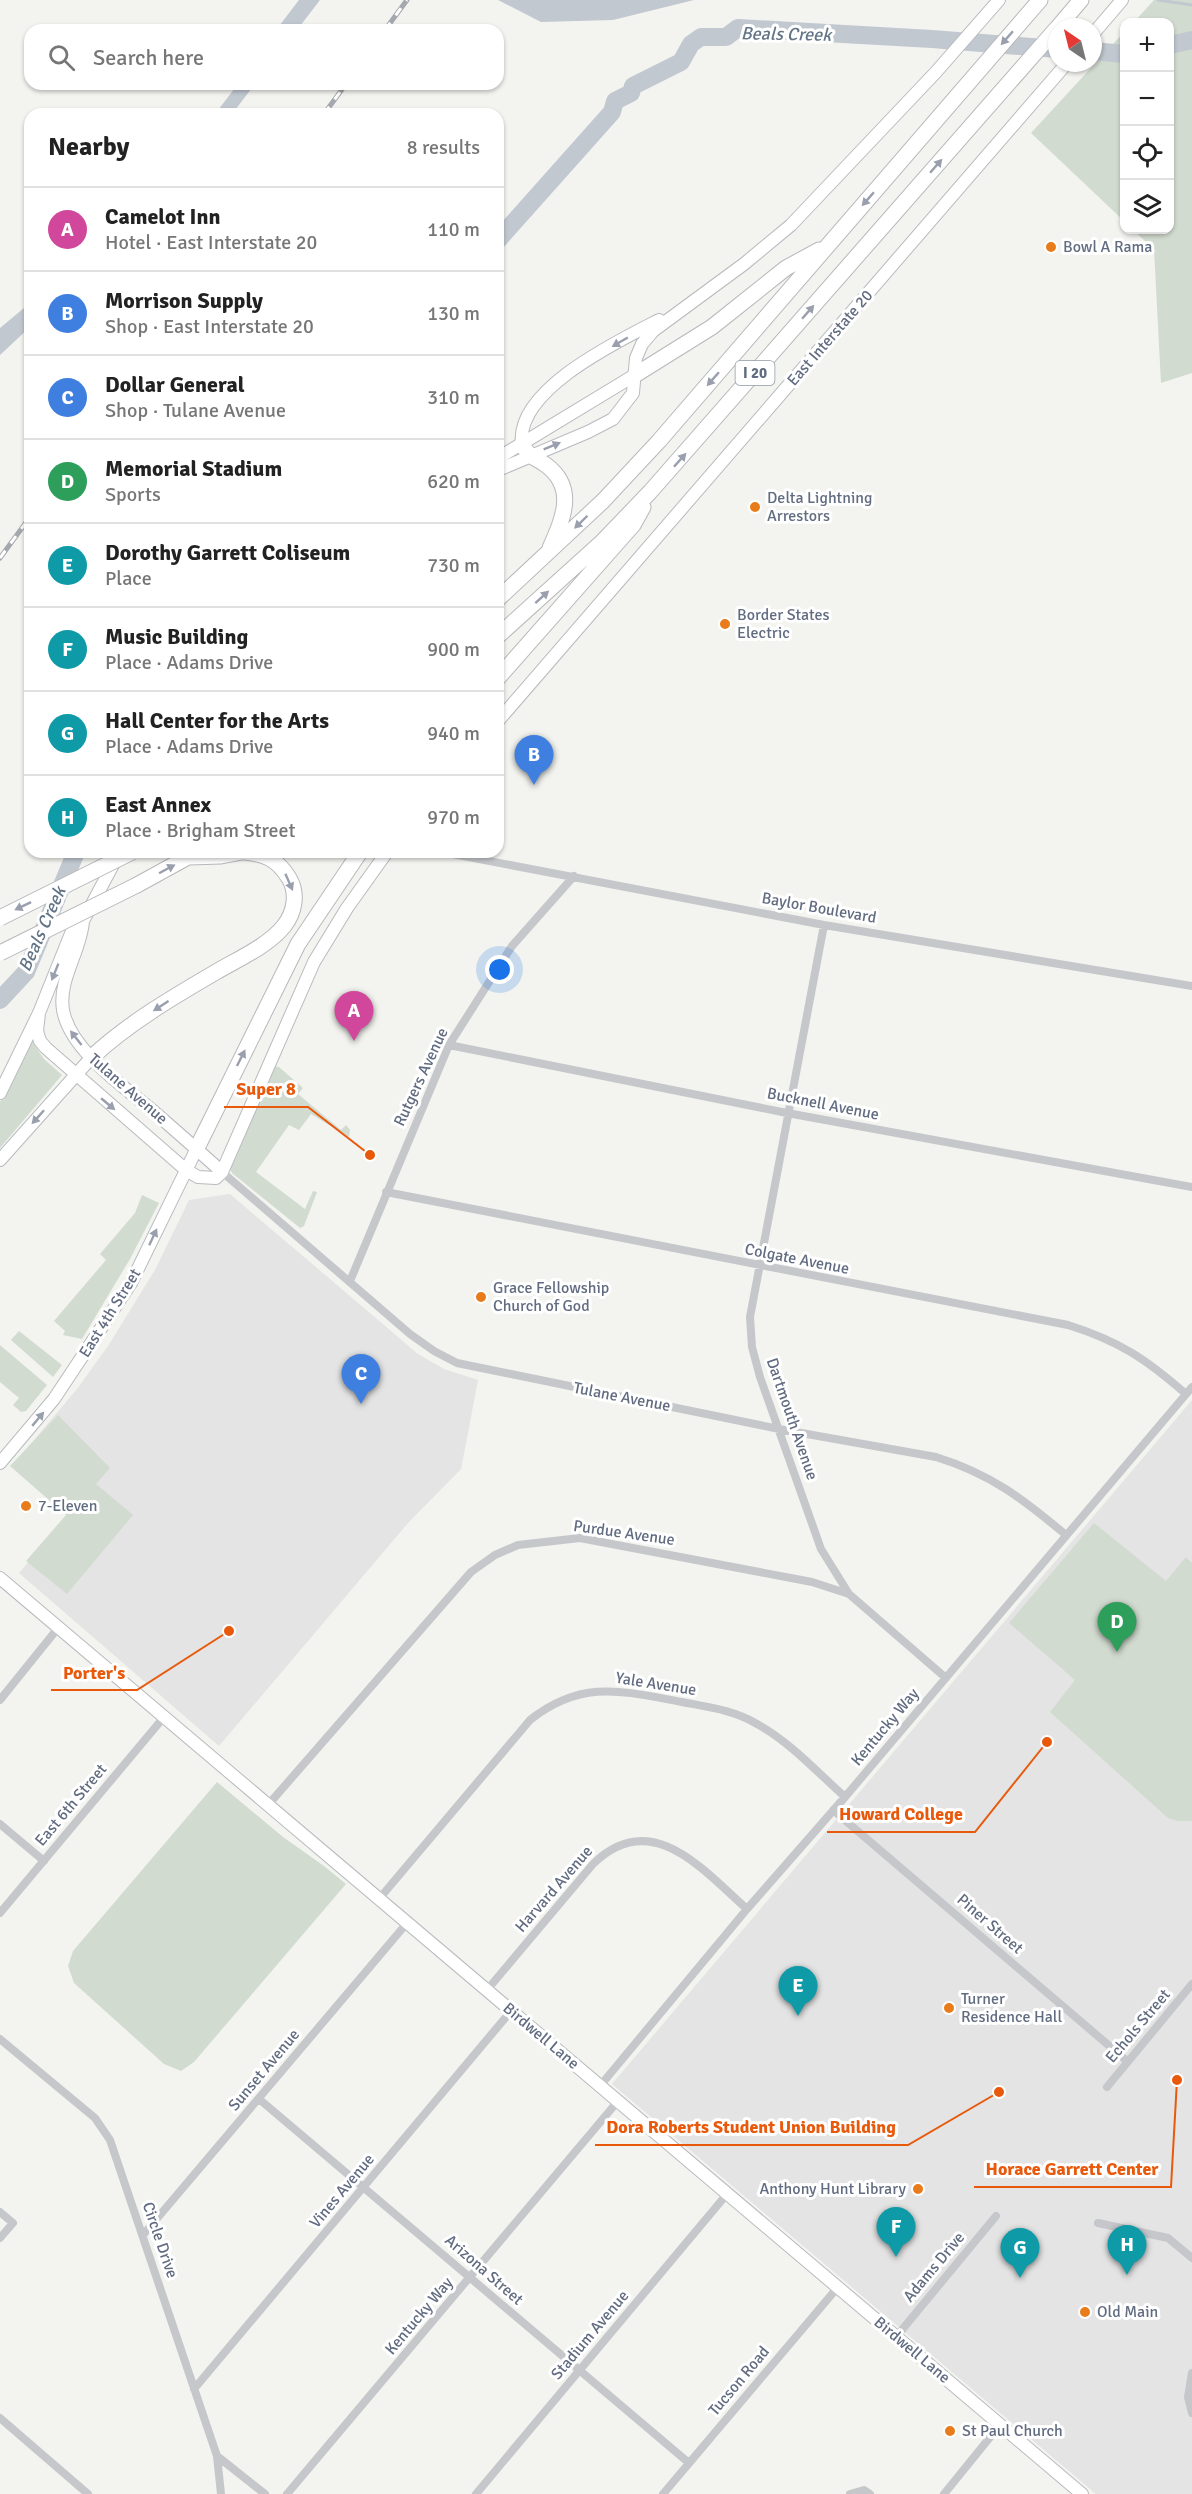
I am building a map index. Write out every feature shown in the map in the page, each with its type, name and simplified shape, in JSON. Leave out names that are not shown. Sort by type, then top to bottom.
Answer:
[{"type":"highway","name":"I 20","points":[[504,594],[603,501],[658,441],[1040,0]]},
{"type":"highway","name":"I 20","points":[[1065,18],[1081,0]]},
{"type":"highway","name":"I 20","points":[[504,631],[603,541],[650,492],[1048,37]]},
{"type":"highway","points":[[635,375],[712,327],[786,268],[827,245]]},
{"type":"highway","points":[[525,450],[555,472],[562,484],[566,500],[565,512],[547,555]]},
{"type":"highway","points":[[504,671],[633,525],[650,492]]},
{"type":"highway","points":[[0,918],[120,858]]},
{"type":"highway","points":[[0,953],[137,885],[186,858]]},
{"type":"highway","points":[[91,1058],[104,1045],[146,1016],[246,954],[284,926],[291,915],[294,903],[291,882],[279,864],[270,858]]},
{"type":"highway","points":[[196,1148],[298,944],[356,858]]},
{"type":"main road","points":[[504,456],[588,432],[613,419],[633,393],[636,358],[642,344],[653,331],[744,264],[791,225],[936,72],[999,0]]},
{"type":"main road","points":[[1102,23],[1122,0]]},
{"type":"main road","name":"East Interstate 20","points":[[504,714],[1060,72]]},
{"type":"main road","points":[[525,450],[521,433],[524,420],[531,407],[547,390],[577,366],[690,304]]},
{"type":"main road","points":[[504,466],[635,375]]},
{"type":"main road","points":[[0,1093],[39,1013],[72,931],[83,921],[117,858]]},
{"type":"main road","points":[[222,1172],[314,962],[346,908],[383,858]]},
{"type":"main road","name":"Tulane Avenue","points":[[39,1013],[37,1031],[40,1041],[75,1076],[186,1170],[198,1177],[216,1178],[222,1172],[91,1058],[68,1029],[63,1008],[65,979],[82,938],[83,921]]},
{"type":"main road","points":[[0,1160],[91,1058]]},
{"type":"main road","name":"East 4th Street","points":[[0,1463],[54,1399],[131,1283],[196,1148]]},
{"type":"main road","name":"Birdwell Lane","points":[[0,1578],[1082,2494]]},
{"type":"street","name":"Baylor Boulevard","points":[[475,858],[824,925],[1192,986]]},
{"type":"street","name":"Rutgers Avenue","points":[[350,1281],[449,1045],[512,946],[574,876]]},
{"type":"street","name":"Dartmouth Avenue","points":[[824,925],[750,1317],[752,1347],[760,1377],[821,1549],[849,1594]]},
{"type":"street","name":"Bucknell Avenue","points":[[449,1045],[787,1113],[1192,1187]]},
{"type":"street","name":"Tulane Avenue","points":[[222,1172],[410,1334],[434,1351],[457,1363],[779,1429],[936,1457],[958,1464],[1003,1485],[1066,1535]]},
{"type":"street","name":"Colgate Avenue","points":[[386,1192],[758,1267],[1068,1325],[1102,1336],[1131,1350],[1189,1390]]},
{"type":"street","name":"Kentucky Way","points":[[600,2086],[747,1909],[845,1797],[1189,1390]]},
{"type":"street","name":"Purdue Avenue","points":[[268,1805],[471,1572],[495,1555],[518,1545],[580,1538],[785,1577],[849,1594],[946,1678]]},
{"type":"street","points":[[0,1700],[58,1628]]},
{"type":"street","name":"Yale Avenue","points":[[379,1899],[530,1720],[562,1699],[588,1692],[619,1690],[731,1712],[777,1736],[845,1797]]},
{"type":"street","name":"East 6th Street","points":[[0,1913],[164,1717]]},
{"type":"street","name":"Piner Street","points":[[833,1810],[1127,2061]]},
{"type":"street","points":[[0,1824],[44,1861]]},
{"type":"street","name":"Harvard Avenue","points":[[487,1990],[593,1864],[606,1851],[623,1843],[645,1841],[665,1844],[688,1857],[747,1909]]},
{"type":"street","name":"Sunset Avenue","points":[[143,2235],[408,1923]]},
{"type":"street","name":"Echols Street","points":[[1107,2087],[1192,1984]]},
{"type":"street","name":"Vines Avenue","points":[[194,2389],[365,2188],[511,2011]]},
{"type":"street","name":"Circle Drive","points":[[0,2039],[103,2127],[143,2235],[217,2456],[221,2494]]},
{"type":"street","name":"Arizona Street","points":[[259,2099],[689,2463]]},
{"type":"street","name":"Kentucky Way","points":[[287,2494],[471,2279],[618,2101]]},
{"type":"street","name":"Stadium Avenue","points":[[476,2494],[727,2194]]},
{"type":"street","points":[[0,2212],[13,2223],[0,2238]]},
{"type":"street","name":"Adams Drive","points":[[896,2337],[996,2216]]},
{"type":"street","points":[[1098,2223],[1168,2238],[1192,2258]]},
{"type":"street","name":"Tucson Road","points":[[663,2494],[838,2287]]},
{"type":"street","points":[[1192,2373],[1188,2397],[1192,2413]]},
{"type":"street","points":[[0,2418],[88,2494]]},
{"type":"street","points":[[944,2494],[1000,2425]]},
{"type":"street","points":[[217,2456],[265,2494]]},
{"type":"street","points":[[850,2494],[864,2490],[870,2494]]},
{"type":"shaded area","points":[[299,0],[320,0],[302,24],[281,24]]},
{"type":"shaded area","points":[[498,0],[694,0],[613,20],[541,22]]},
{"type":"shaded area","points":[[1154,0],[1192,0],[1192,373],[1161,383],[1154,249],[1137,234],[1174,234],[1174,18],[1138,18]]},
{"type":"shaded area","points":[[1120,36],[1120,217],[1031,133],[1087,72],[1102,72],[1102,56]]},
{"type":"shaded area","points":[[233,90],[250,90],[237,108],[220,108]]},
{"type":"shaded area","points":[[24,308],[24,333],[0,355],[0,328]]},
{"type":"shaded area","points":[[31,1040],[44,1059],[62,1075],[0,1148],[0,1102]]},
{"type":"shaded area","points":[[274,1066],[279,1067],[303,1088],[298,1094],[341,1130],[346,1125],[350,1130],[349,1137],[311,1114],[299,1130],[289,1125],[256,1172],[305,1209],[313,1191],[317,1192],[304,1226],[300,1228],[230,1169]]},
{"type":"shaded area","points":[[230,1194],[418,1354],[444,1369],[478,1380],[461,1469],[408,1523],[219,1746],[19,1573],[69,1515],[12,1466],[77,1389],[108,1346],[155,1270],[189,1200]]},
{"type":"shaded area","points":[[142,1195],[159,1203],[130,1259],[82,1339],[63,1335],[65,1331],[54,1321],[106,1260],[100,1254],[135,1213]]},
{"type":"shaded area","points":[[19,1331],[62,1365],[53,1377],[11,1340]]},
{"type":"shaded area","points":[[0,1345],[47,1385],[26,1411],[21,1412],[13,1405],[19,1398],[0,1382]]},
{"type":"shaded area","points":[[1192,1400],[1192,2494],[1096,2494],[612,2084]]},
{"type":"shaded area","points":[[58,1415],[110,1468],[96,1484],[133,1515],[67,1594],[26,1561],[66,1515],[10,1466]]},
{"type":"shaded area","points":[[1094,1523],[1166,1581],[1186,1557],[1192,1563],[1192,1821],[1168,1818],[1050,1712],[1075,1680],[1009,1623]]},
{"type":"shaded area","points":[[217,1782],[283,1837],[346,1884],[194,2062],[181,2071],[164,2064],[74,1983],[68,1966],[73,1951]]},
{"type":"waterway","points":[[1158,0],[1192,5]]},
{"type":"waterway","name":"Beals Creek","points":[[504,233],[612,112],[615,101],[631,93],[633,86],[681,62],[691,44],[701,37],[726,37],[738,28],[1048,48]]},
{"type":"waterway","name":"Beals Creek","points":[[1174,44],[1192,40]]},
{"type":"waterway","name":"Beals Creek","points":[[1102,52],[1120,54]]},
{"type":"waterway","name":"Beals Creek","points":[[0,1000],[26,972],[74,858]]},
{"type":"railway","points":[[389,24],[407,0]]},
{"type":"railway","points":[[328,108],[342,90]]},
{"type":"railway","points":[[0,558],[24,525]]},
{"type":"place","name":"Bowl A Rama","points":[[1051,247]]},
{"type":"place","name":"Delta Lightning Arrestors","points":[[755,507]]},
{"type":"place","name":"Border States Electric","points":[[725,624]]},
{"type":"place","name":"Morrison Supply","points":[[534,785]]},
{"type":"place","name":"Camelot Inn","points":[[354,1041]]},
{"type":"place","name":"Super 8","points":[[370,1155]]},
{"type":"place","name":"Grace Fellowship Church of God","points":[[481,1297]]},
{"type":"place","name":"Dollar General","points":[[361,1404]]},
{"type":"place","name":"7-Eleven","points":[[26,1506]]},
{"type":"place","name":"Porter's","points":[[229,1631]]},
{"type":"place","name":"Memorial Stadium","points":[[1117,1652]]},
{"type":"place","name":"Howard College","points":[[1047,1742]]},
{"type":"place","name":"Turner Residence Hall","points":[[949,2008]]},
{"type":"place","name":"Dorothy Garrett Coliseum","points":[[798,2016]]},
{"type":"place","name":"Horace Garrett Center","points":[[1177,2080]]},
{"type":"place","name":"Dora Roberts Student Union Building","points":[[999,2092]]},
{"type":"place","name":"Anthony Hunt Library","points":[[918,2189]]},
{"type":"place","name":"Music Building","points":[[896,2257]]},
{"type":"place","name":"East Annex","points":[[1127,2275]]},
{"type":"place","name":"Hall Center for the Arts","points":[[1020,2278]]},
{"type":"place","name":"Old Main","points":[[1085,2312]]},
{"type":"place","name":"St Paul Church","points":[[950,2431]]}]
